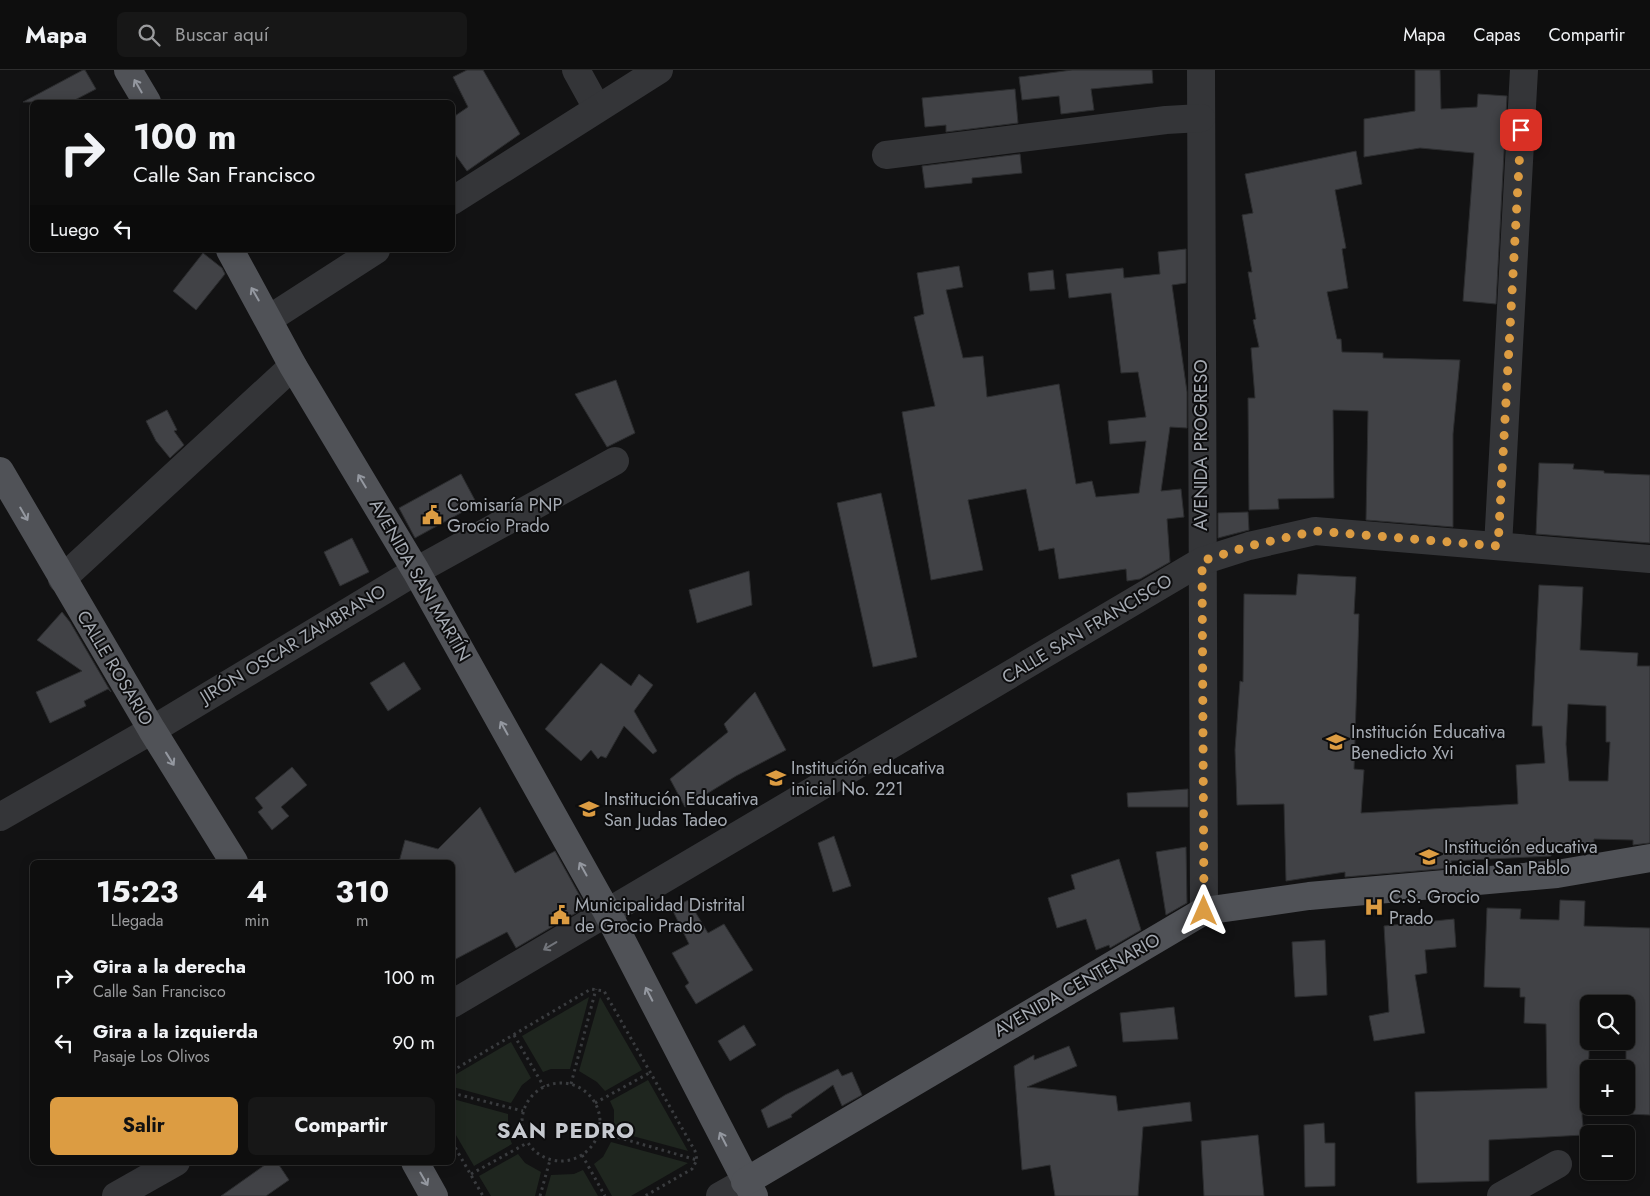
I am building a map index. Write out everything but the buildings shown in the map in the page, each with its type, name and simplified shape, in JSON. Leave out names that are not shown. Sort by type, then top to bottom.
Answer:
[{"type":"main road","points":[[128,70],[146,100]]},
{"type":"main road","name":"AVENIDA SAN MARTÍN","points":[[231,252],[269,318],[293,366],[416,570],[607,912],[749,1189]]},
{"type":"main road","name":"CALLE ROSARIO","points":[[0,472],[152,730],[233,860]]},
{"type":"main road","name":"AVENIDA CENTENARIO","points":[[749,1189],[1204,911],[1309,896],[1557,874],[1650,858]]},
{"type":"main road","points":[[417,1165],[434,1196]]},
{"type":"street","points":[[576,70],[597,108]]},
{"type":"street","points":[[455,199],[659,70]]},
{"type":"street","name":"AVENIDA PROGRESO","points":[[1201,70],[1204,911]]},
{"type":"street","points":[[1498,546],[1524,70]]},
{"type":"street","points":[[886,155],[1166,120],[1201,118]]},
{"type":"street","points":[[269,318],[373,252]]},
{"type":"street","points":[[62,578],[293,366]]},
{"type":"street","name":"JIRÓN OSCAR ZAMBRANO","points":[[0,817],[152,730],[416,570],[615,461]]},
{"type":"street","name":"CALLE SAN FRANCISCO","points":[[455,1002],[1202,561],[1249,546],[1315,531],[1650,559]]},
{"type":"street","points":[[1501,1196],[1558,1164]]},
{"type":"street","points":[[116,1196],[171,1165]]},
{"type":"street","points":[[720,1196],[749,1189]]},
{"type":"path","points":[[571,1084],[596,989]]},
{"type":"path","points":[[455,1069],[591,990],[604,991],[696,1151],[697,1160],[692,1169],[645,1196]]},
{"type":"path","points":[[514,1035],[544,1087]]},
{"type":"path","points":[[596,1103],[651,1072]]},
{"type":"path","points":[[553,1083],[571,1084],[581,1088],[596,1103],[599,1112],[599,1132],[595,1141],[582,1155],[561,1162],[550,1160],[541,1156],[527,1143],[523,1133],[523,1111],[531,1097],[544,1087],[553,1083]]},
{"type":"path","points":[[455,1094],[523,1111]]},
{"type":"path","points":[[599,1132],[697,1160]]},
{"type":"path","points":[[471,1174],[527,1143]]},
{"type":"path","points":[[455,1147],[484,1196]]},
{"type":"path","points":[[582,1155],[605,1196]]},
{"type":"path","points":[[540,1196],[550,1160]]},
{"type":"shaded area","points":[[589,997],[570,1069],[551,1069],[543,1072],[522,1036]]},
{"type":"shaded area","points":[[600,997],[642,1070],[605,1091],[597,1082],[579,1071]]},
{"type":"shaded area","points":[[511,1042],[531,1078],[522,1085],[511,1103],[455,1088],[455,1075]]},
{"type":"shaded area","points":[[648,1080],[688,1151],[614,1131],[614,1110],[610,1101]]},
{"type":"shaded area","points":[[455,1100],[508,1114],[508,1133],[512,1144],[474,1166],[455,1133]]},
{"type":"shaded area","points":[[611,1142],[688,1163],[631,1196],[612,1196],[594,1164],[603,1157]]},
{"type":"shaded area","points":[[518,1154],[525,1163],[541,1172],[535,1196],[491,1196],[479,1176]]},
{"type":"shaded area","points":[[583,1170],[598,1196],[545,1196],[551,1175],[574,1174]]},
{"type":"place","name":"Comisaría PNP Grocio Prado","points":[[432,515]]},
{"type":"place","name":"Institución Educativa Benedicto Xvi","points":[[1336,742]]},
{"type":"place","name":"Institución educativa inicial No. 221","points":[[776,778]]},
{"type":"place","name":"Institución Educativa San Judas Tadeo","points":[[589,809]]},
{"type":"place","name":"Institución educativa inicial San Pablo","points":[[1429,857]]},
{"type":"place","name":"C.S. Grocio Prado","points":[[1374,907]]},
{"type":"place","name":"Municipalidad Distrital de Grocio Prado","points":[[560,915]]},
{"type":"district","name":"SAN PEDRO","points":[[566,1130]]},
{"type":"route","points":[[1204,911],[1202,561],[1249,546],[1315,531],[1498,546],[1521,130]]}]
